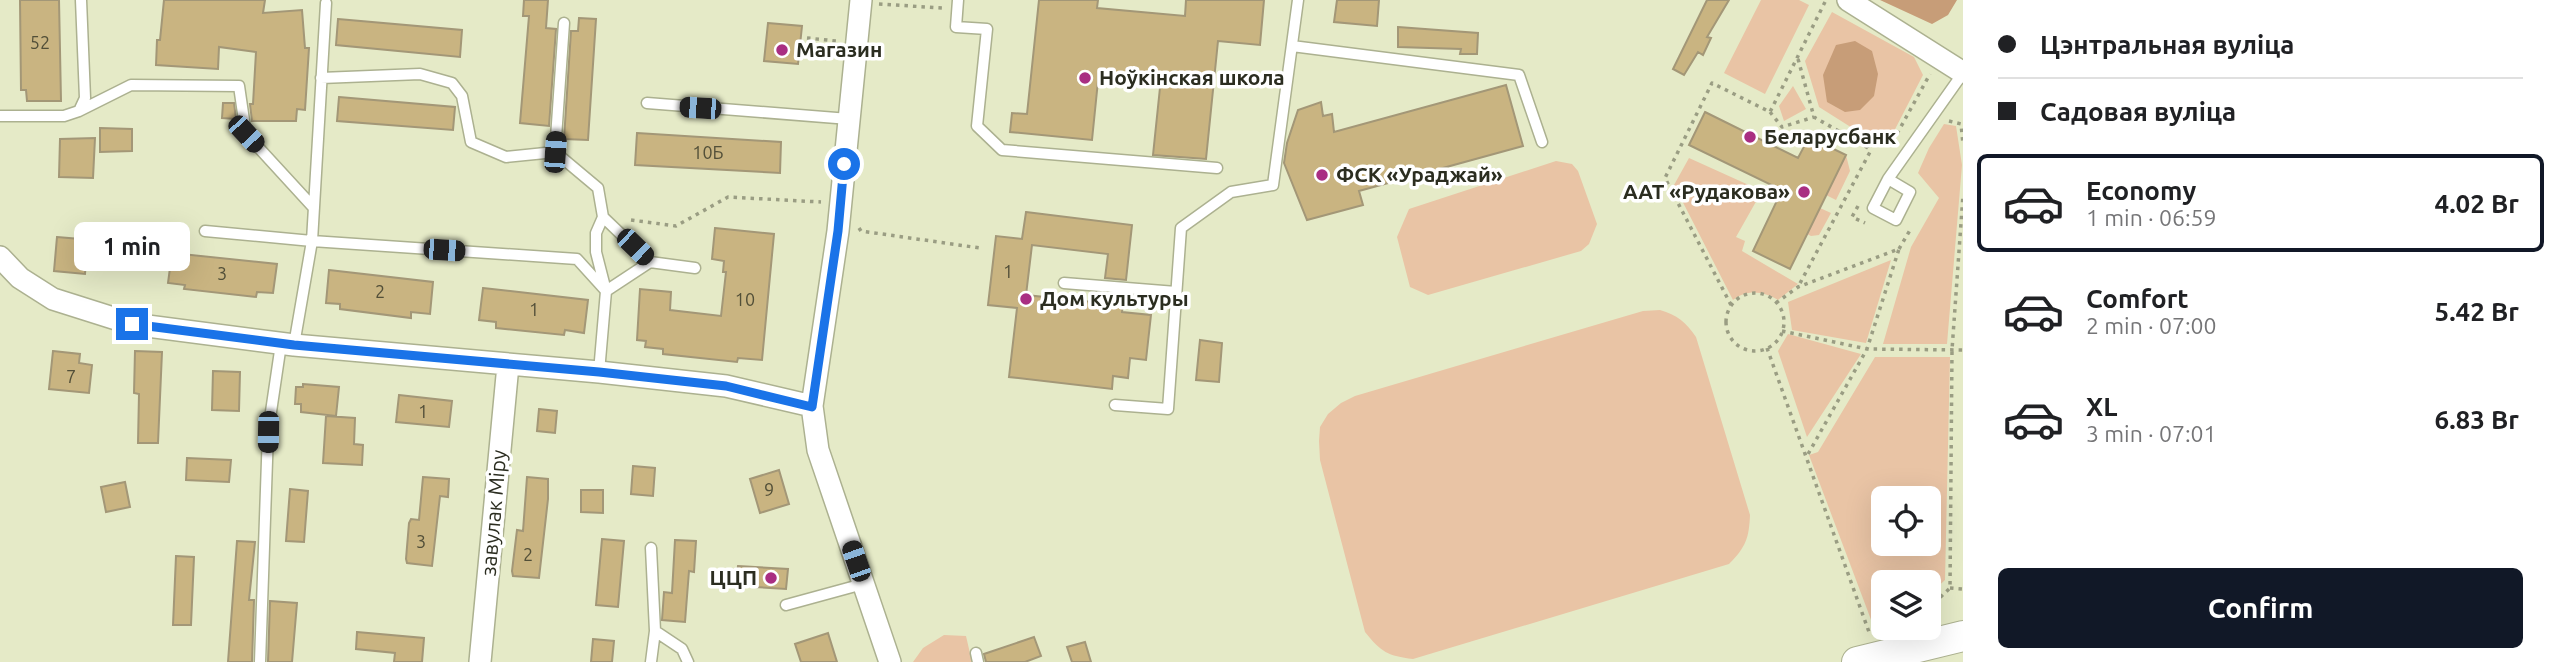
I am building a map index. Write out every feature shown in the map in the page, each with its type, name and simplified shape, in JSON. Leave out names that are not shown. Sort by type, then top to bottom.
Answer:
[{"type":"main road","points":[[1857,662],[1962,631]]},
{"type":"street","points":[[860,1],[840,204],[812,407],[818,450],[890,662]]},
{"type":"street","points":[[1842,4],[1963,71]]},
{"type":"street","points":[[0,257],[20,278],[54,299],[132,324],[288,344],[726,386],[812,407]]},
{"type":"street","name":"завулак Міру","points":[[480,662],[508,365]]},
{"type":"lane","points":[[79,111],[85,98],[82,0]]},
{"type":"lane","points":[[1115,405],[1168,409],[1181,228],[1231,192],[1273,185],[1298,0]]},
{"type":"lane","points":[[260,662],[268,432],[312,241],[326,3]]},
{"type":"lane","points":[[958,4],[956,27],[987,29],[977,126],[1002,150],[1217,169]]},
{"type":"lane","points":[[555,152],[564,23]]},
{"type":"lane","points":[[1292,46],[1519,75],[1542,142]]},
{"type":"lane","points":[[1888,179],[1963,71]]},
{"type":"lane","points":[[321,78],[420,74],[452,83],[462,96],[471,142],[506,157],[555,152],[598,188],[603,217],[596,233],[596,252],[606,291],[599,372]]},
{"type":"lane","points":[[0,116],[64,116],[131,85],[239,86],[246,134],[314,208]]},
{"type":"lane","points":[[647,103],[849,119]]},
{"type":"lane","points":[[603,217],[650,262],[695,268]]},
{"type":"lane","points":[[205,231],[577,259],[606,291]]},
{"type":"lane","points":[[606,291],[650,262]]},
{"type":"lane","points":[[1064,283],[1176,292]]},
{"type":"lane","points":[[650,548],[655,631],[651,662]]},
{"type":"lane","points":[[786,605],[863,584]]},
{"type":"lane","points":[[655,631],[682,649],[688,662]]},
{"type":"path","points":[[860,1],[958,4]]},
{"type":"path","points":[[1769,112],[1825,1],[1842,4]]},
{"type":"path","points":[[807,38],[842,42]]},
{"type":"path","points":[[1797,57],[1814,117],[1868,148],[1870,152],[1798,287]]},
{"type":"path","points":[[1891,145],[1930,73],[1927,63]]},
{"type":"path","points":[[1731,305],[1665,178],[1712,83],[1769,112],[1782,127],[1814,117]]},
{"type":"path","points":[[1942,119],[1961,124],[1963,144]]},
{"type":"path","points":[[1941,597],[1950,588],[1952,350],[1963,195]]},
{"type":"path","points":[[603,217],[676,226],[728,197],[840,204],[861,231],[980,248]]},
{"type":"path","points":[[1858,205],[1852,218],[1873,226]]},
{"type":"path","points":[[1807,456],[1867,349],[1899,249],[1911,227]]},
{"type":"path","points":[[1895,235],[1906,240]]},
{"type":"path","points":[[1776,303],[1798,287],[1899,249]]},
{"type":"path","points":[[1753,293],[1763,295],[1776,303],[1782,311],[1782,331],[1779,338],[1767,348],[1747,350],[1733,341],[1726,322],[1731,305],[1753,293]]},
{"type":"path","points":[[1782,331],[1867,349],[1963,350]]},
{"type":"path","points":[[1767,348],[1868,632]]},
{"type":"path","points":[[1950,588],[1963,589]]},
{"type":"shaded area","points":[[1761,0],[1799,0],[1809,5],[1765,94],[1724,73]]},
{"type":"shaded area","points":[[1880,0],[1957,0],[1948,15],[1932,24]]},
{"type":"shaded area","points":[[1832,12],[1914,57],[1923,75],[1890,139],[1876,143],[1819,107],[1805,61]]},
{"type":"shaded area","points":[[1855,41],[1872,51],[1878,74],[1874,96],[1860,110],[1845,112],[1827,102],[1823,75],[1836,45]]},
{"type":"shaded area","points":[[1793,86],[1806,109],[1784,121],[1779,106]]},
{"type":"shaded area","points":[[1944,124],[1956,126],[1962,165],[1947,344],[1883,344],[1911,247],[1939,198],[1918,173]]},
{"type":"shaded area","points":[[1846,155],[1850,171],[1836,200],[1826,195]]},
{"type":"shaded area","points":[[1689,158],[1762,191],[1736,237],[1745,241],[1742,251],[1798,284],[1778,300],[1755,292],[1733,300],[1674,185]]},
{"type":"shaded area","points":[[1556,161],[1572,164],[1578,171],[1597,224],[1589,244],[1581,251],[1428,295],[1410,287],[1397,237],[1409,209]]},
{"type":"shaded area","points":[[1820,208],[1831,213],[1819,235],[1811,236],[1807,234]]},
{"type":"shaded area","points":[[1891,260],[1866,343],[1792,330],[1788,302]]},
{"type":"shaded area","points":[[1660,310],[1681,320],[1696,337],[1750,515],[1745,542],[1735,558],[1729,564],[1413,659],[1381,649],[1365,632],[1320,460],[1320,427],[1328,414],[1355,396],[1643,311]]},
{"type":"shaded area","points":[[1788,334],[1861,354],[1807,437],[1778,351]]},
{"type":"shaded area","points":[[1875,357],[1950,357],[1945,580],[1941,584],[1941,570],[1871,570],[1871,620],[1809,455],[1818,452]]},
{"type":"shaded area","points":[[944,635],[966,636],[972,662],[913,662],[923,648]]},
{"type":"building","points":[[20,0],[59,0],[61,101],[27,101],[26,90],[21,90]]},
{"type":"building","points":[[164,0],[265,0],[263,13],[302,10],[305,48],[309,48],[305,110],[297,109],[296,121],[252,121],[250,104],[253,104],[256,52],[219,47],[218,69],[156,65]]},
{"type":"building","points":[[524,0],[548,0],[546,28],[556,29],[549,126],[520,123],[529,16],[523,16]]},
{"type":"building","points":[[1039,0],[1098,0],[1097,8],[1185,16],[1186,0],[1264,0],[1260,45],[1218,41],[1206,159],[1153,155],[1161,78],[1099,71],[1092,140],[1010,132],[1012,113],[1027,114]]},
{"type":"building","points":[[1337,0],[1379,0],[1377,26],[1334,22]]},
{"type":"building","points":[[1707,0],[1729,0],[1707,37],[1711,38],[1703,55],[1698,52],[1684,75],[1673,69]]},
{"type":"building","points":[[579,18],[596,19],[588,140],[564,139],[571,31],[578,31]]},
{"type":"building","points":[[338,19],[462,30],[460,57],[336,45]]},
{"type":"building","name":"Магазин","points":[[768,23],[802,26],[798,64],[764,61]]},
{"type":"building","points":[[1398,27],[1478,33],[1477,54],[1460,54],[1461,49],[1398,47]]},
{"type":"building","points":[[1506,85],[1523,146],[1359,191],[1363,205],[1307,220],[1284,163],[1287,143],[1298,110],[1321,102],[1323,116],[1332,114],[1334,132]]},
{"type":"building","points":[[339,97],[455,107],[453,130],[337,121]]},
{"type":"building","points":[[223,103],[234,103],[236,119],[222,118]]},
{"type":"building","name":"ААТ «Рудакова»","points":[[1705,112],[1798,158],[1809,137],[1846,155],[1790,269],[1753,251],[1782,190],[1689,145]]},
{"type":"building","points":[[100,128],[132,129],[132,151],[100,152]]},
{"type":"building","points":[[637,133],[781,142],[780,173],[635,165]]},
{"type":"building","points":[[95,138],[93,178],[59,177],[60,139]]},
{"type":"building","name":"Дом культуры","points":[[1026,212],[1132,225],[1126,280],[1105,278],[1108,254],[1032,245],[1026,295],[1102,303],[1103,294],[1124,296],[1122,312],[1151,315],[1146,360],[1130,358],[1128,378],[1113,376],[1112,389],[1009,377],[1017,308],[988,305],[996,236],[1022,239]]},
{"type":"building","points":[[715,228],[774,234],[762,360],[738,358],[737,362],[663,354],[663,349],[645,347],[646,341],[637,340],[640,289],[671,292],[670,310],[721,316],[726,272],[723,272],[724,261],[712,259]]},
{"type":"building","points":[[57,237],[80,239],[80,248],[87,248],[85,274],[54,271]]},
{"type":"building","points":[[172,253],[277,264],[273,293],[257,292],[256,297],[184,289],[185,285],[168,283]]},
{"type":"building","points":[[329,270],[433,282],[430,314],[411,312],[411,318],[340,309],[340,304],[326,303]]},
{"type":"building","points":[[483,288],[588,300],[584,333],[565,330],[564,335],[496,328],[496,322],[479,320]]},
{"type":"building","points":[[1200,340],[1222,343],[1219,382],[1196,380]]},
{"type":"building","points":[[53,351],[80,354],[79,363],[92,365],[89,393],[49,389]]},
{"type":"building","points":[[135,351],[162,352],[158,443],[138,443],[139,394],[134,393]]},
{"type":"building","points":[[213,371],[240,372],[239,411],[212,410]]},
{"type":"building","points":[[303,384],[339,387],[336,416],[301,412],[301,404],[295,404],[296,387],[303,387]]},
{"type":"building","points":[[399,395],[452,401],[449,427],[396,422]]},
{"type":"building","points":[[539,409],[557,411],[555,433],[537,431]]},
{"type":"building","points":[[326,416],[355,418],[354,444],[363,445],[362,465],[323,463]]},
{"type":"building","points":[[187,458],[231,460],[229,482],[186,480]]},
{"type":"building","points":[[633,466],[655,468],[653,496],[631,494]]},
{"type":"building","points":[[779,470],[789,504],[760,513],[750,479]]},
{"type":"building","points":[[423,477],[449,479],[448,497],[440,496],[432,566],[407,563],[406,559],[409,523],[411,519],[419,520]]},
{"type":"building","points":[[527,477],[548,479],[539,578],[513,576],[512,571],[517,530],[523,531]]},
{"type":"building","points":[[125,482],[130,507],[106,512],[101,487]]},
{"type":"building","points":[[290,489],[308,491],[304,542],[286,541]]},
{"type":"building","points":[[581,490],[603,490],[603,513],[581,512]]},
{"type":"building","points":[[602,539],[624,541],[618,607],[596,605]]},
{"type":"building","points":[[675,540],[696,541],[694,572],[689,571],[685,622],[662,620],[664,592],[672,593]]},
{"type":"building","points":[[237,541],[255,542],[249,600],[254,600],[252,662],[228,662]]},
{"type":"building","points":[[176,556],[194,557],[191,625],[173,625]]},
{"type":"building","name":"ЦЦП","points":[[738,566],[788,569],[786,589],[755,587],[755,583],[736,581]]},
{"type":"building","points":[[270,601],[297,603],[292,662],[268,662]]},
{"type":"building","points":[[357,632],[424,638],[422,662],[394,662],[395,653],[356,649]]},
{"type":"building","points":[[828,633],[837,662],[801,662],[795,644]]},
{"type":"building","points":[[1034,637],[1041,656],[1025,662],[986,662],[984,654]]},
{"type":"building","points":[[593,639],[614,641],[612,662],[591,662]]},
{"type":"building","points":[[1085,642],[1091,662],[1072,662],[1067,647]]},
{"type":"place","name":"Магазин","points":[[782,50]]},
{"type":"place","name":"Ноўкінская школа","points":[[1085,78]]},
{"type":"place","name":"Беларусбанк","points":[[1750,137]]},
{"type":"place","name":"ФСК «Ураджай»","points":[[1322,175]]},
{"type":"place","name":"ААТ «Рудакова»","points":[[1804,192]]},
{"type":"place","name":"Дом культуры","points":[[1026,299]]},
{"type":"place","name":"ЦЦП","points":[[771,578]]},
{"type":"route","points":[[132,324],[294,345],[726,386],[812,407],[838,231],[844,164]]}]
